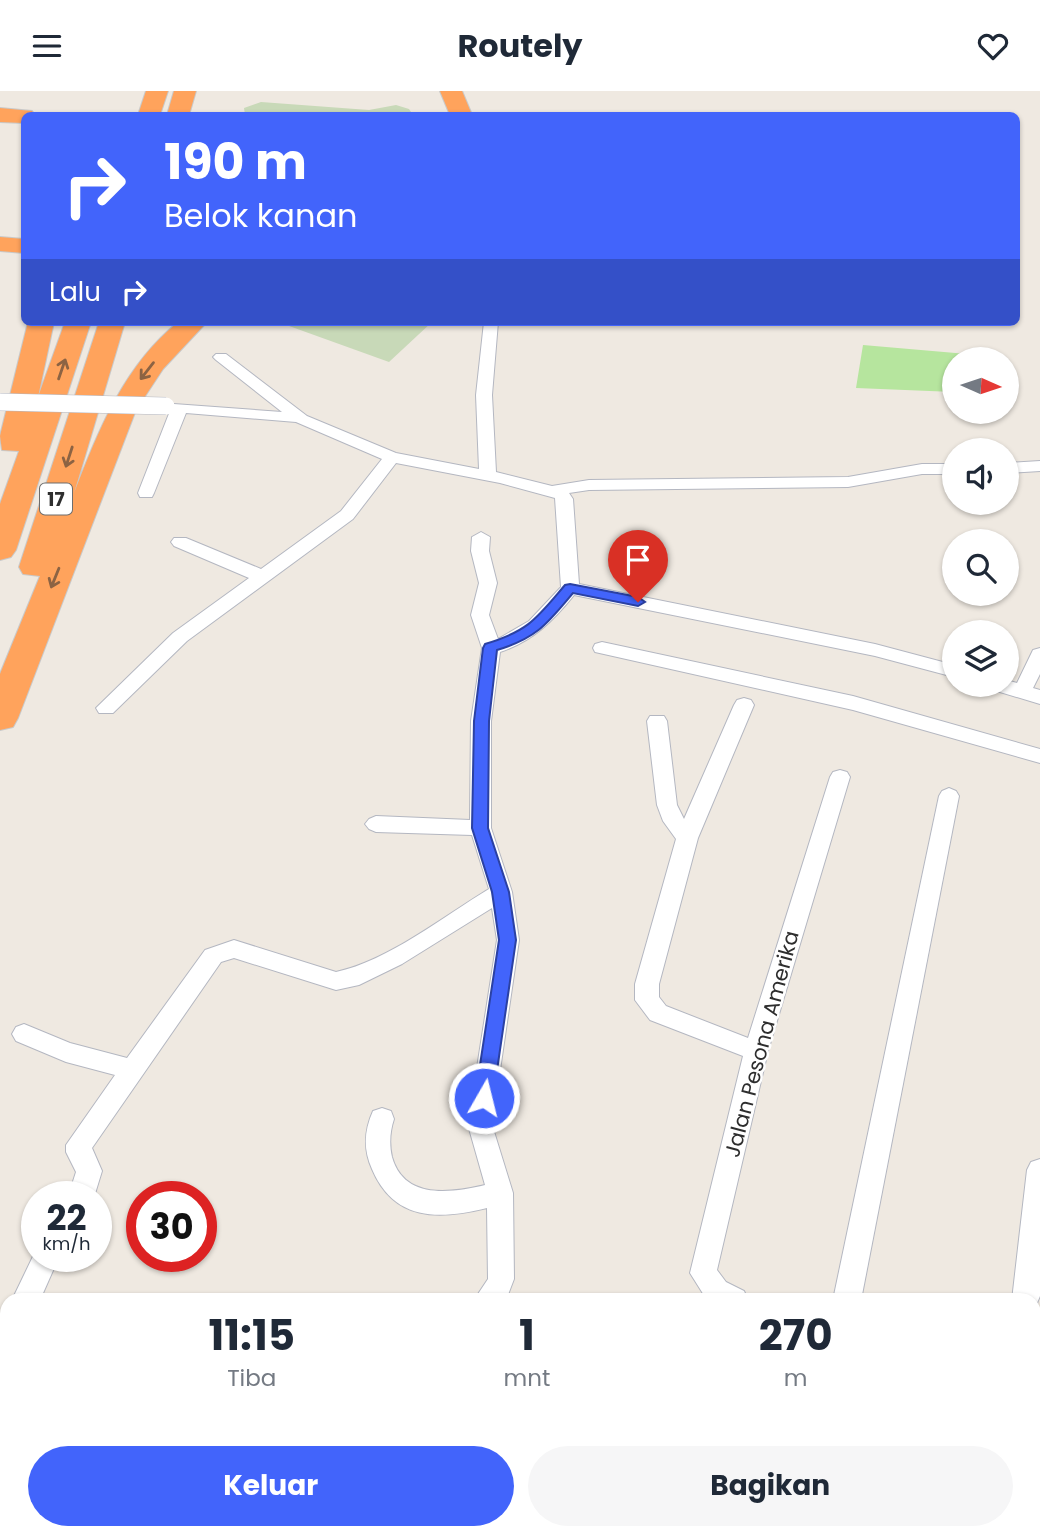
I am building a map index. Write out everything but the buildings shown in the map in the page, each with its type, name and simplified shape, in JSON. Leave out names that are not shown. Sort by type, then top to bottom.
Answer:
[{"type":"highway","points":[[150,112],[157,91]]},
{"type":"highway","points":[[179,112],[186,91]]},
{"type":"highway","points":[[198,112],[201,91]]},
{"type":"highway","points":[[428,91],[437,112]]},
{"type":"highway","points":[[451,91],[460,112]]},
{"type":"highway","points":[[0,114],[21,116]]},
{"type":"highway","points":[[0,504],[40,326]]},
{"type":"highway","name":"17","points":[[0,549],[77,326]]},
{"type":"highway","name":"17","points":[[0,677],[111,326]]},
{"type":"highway","points":[[0,718],[122,410],[140,379],[160,353],[190,326]]},
{"type":"street","points":[[488,475],[484,395],[491,326]]},
{"type":"street","points":[[221,358],[301,419],[392,457],[488,475],[554,491],[565,499],[570,588],[541,622],[519,639],[491,648]]},
{"type":"street","points":[[0,402],[173,406],[301,419]]},
{"type":"street","points":[[146,493],[173,406]]},
{"type":"street","points":[[106,708],[180,637],[347,515],[392,457]]},
{"type":"street","points":[[1019,467],[1040,466]]},
{"type":"street","points":[[554,491],[589,485],[848,482],[922,468],[942,469]]},
{"type":"street","points":[[481,537],[480,551],[488,583],[480,615],[491,648],[481,721],[480,828],[501,892],[508,940],[480,1125],[500,1193],[501,1279],[495,1293]]},
{"type":"street","points":[[180,542],[261,576]]},
{"type":"street","points":[[570,588],[875,650],[942,668]]},
{"type":"street","points":[[602,648],[853,703],[1040,756]]},
{"type":"street","points":[[1031,694],[1040,653]]},
{"type":"street","points":[[738,678],[744,705],[687,838],[647,984],[647,1000],[650,1007],[658,1013],[756,1051]]},
{"type":"street","points":[[744,705],[787,689]]},
{"type":"street","points":[[657,721],[667,805],[670,816],[687,838]]},
{"type":"street","name":"Jalan Pesona Amerika","points":[[720,1293],[703,1273],[756,1051],[840,777]]},
{"type":"street","points":[[848,1293],[949,796]]},
{"type":"street","points":[[376,824],[480,828]]},
{"type":"street","points":[[86,1181],[89,1171],[79,1152],[79,1145],[214,956],[221,951],[234,949],[343,981],[362,974],[501,892]]},
{"type":"street","points":[[24,1034],[66,1052],[134,1070]]},
{"type":"street","points":[[382,1119],[379,1125],[378,1152],[386,1177],[400,1195],[417,1202],[439,1202],[465,1201],[500,1193]]},
{"type":"street","points":[[1027,1293],[1040,1170]]},
{"type":"street","points":[[29,1293],[40,1272]]},
{"type":"green space","points":[[261,102],[369,110],[396,105],[411,112],[245,112],[244,108]]},
{"type":"green space","points":[[289,326],[428,326],[389,362]]},
{"type":"green space","points":[[863,345],[942,352],[942,392],[856,388]]},
{"type":"route","points":[[484,1098],[508,940],[501,892],[480,828],[481,721],[491,648],[519,639],[541,622],[570,588],[638,602]]}]
